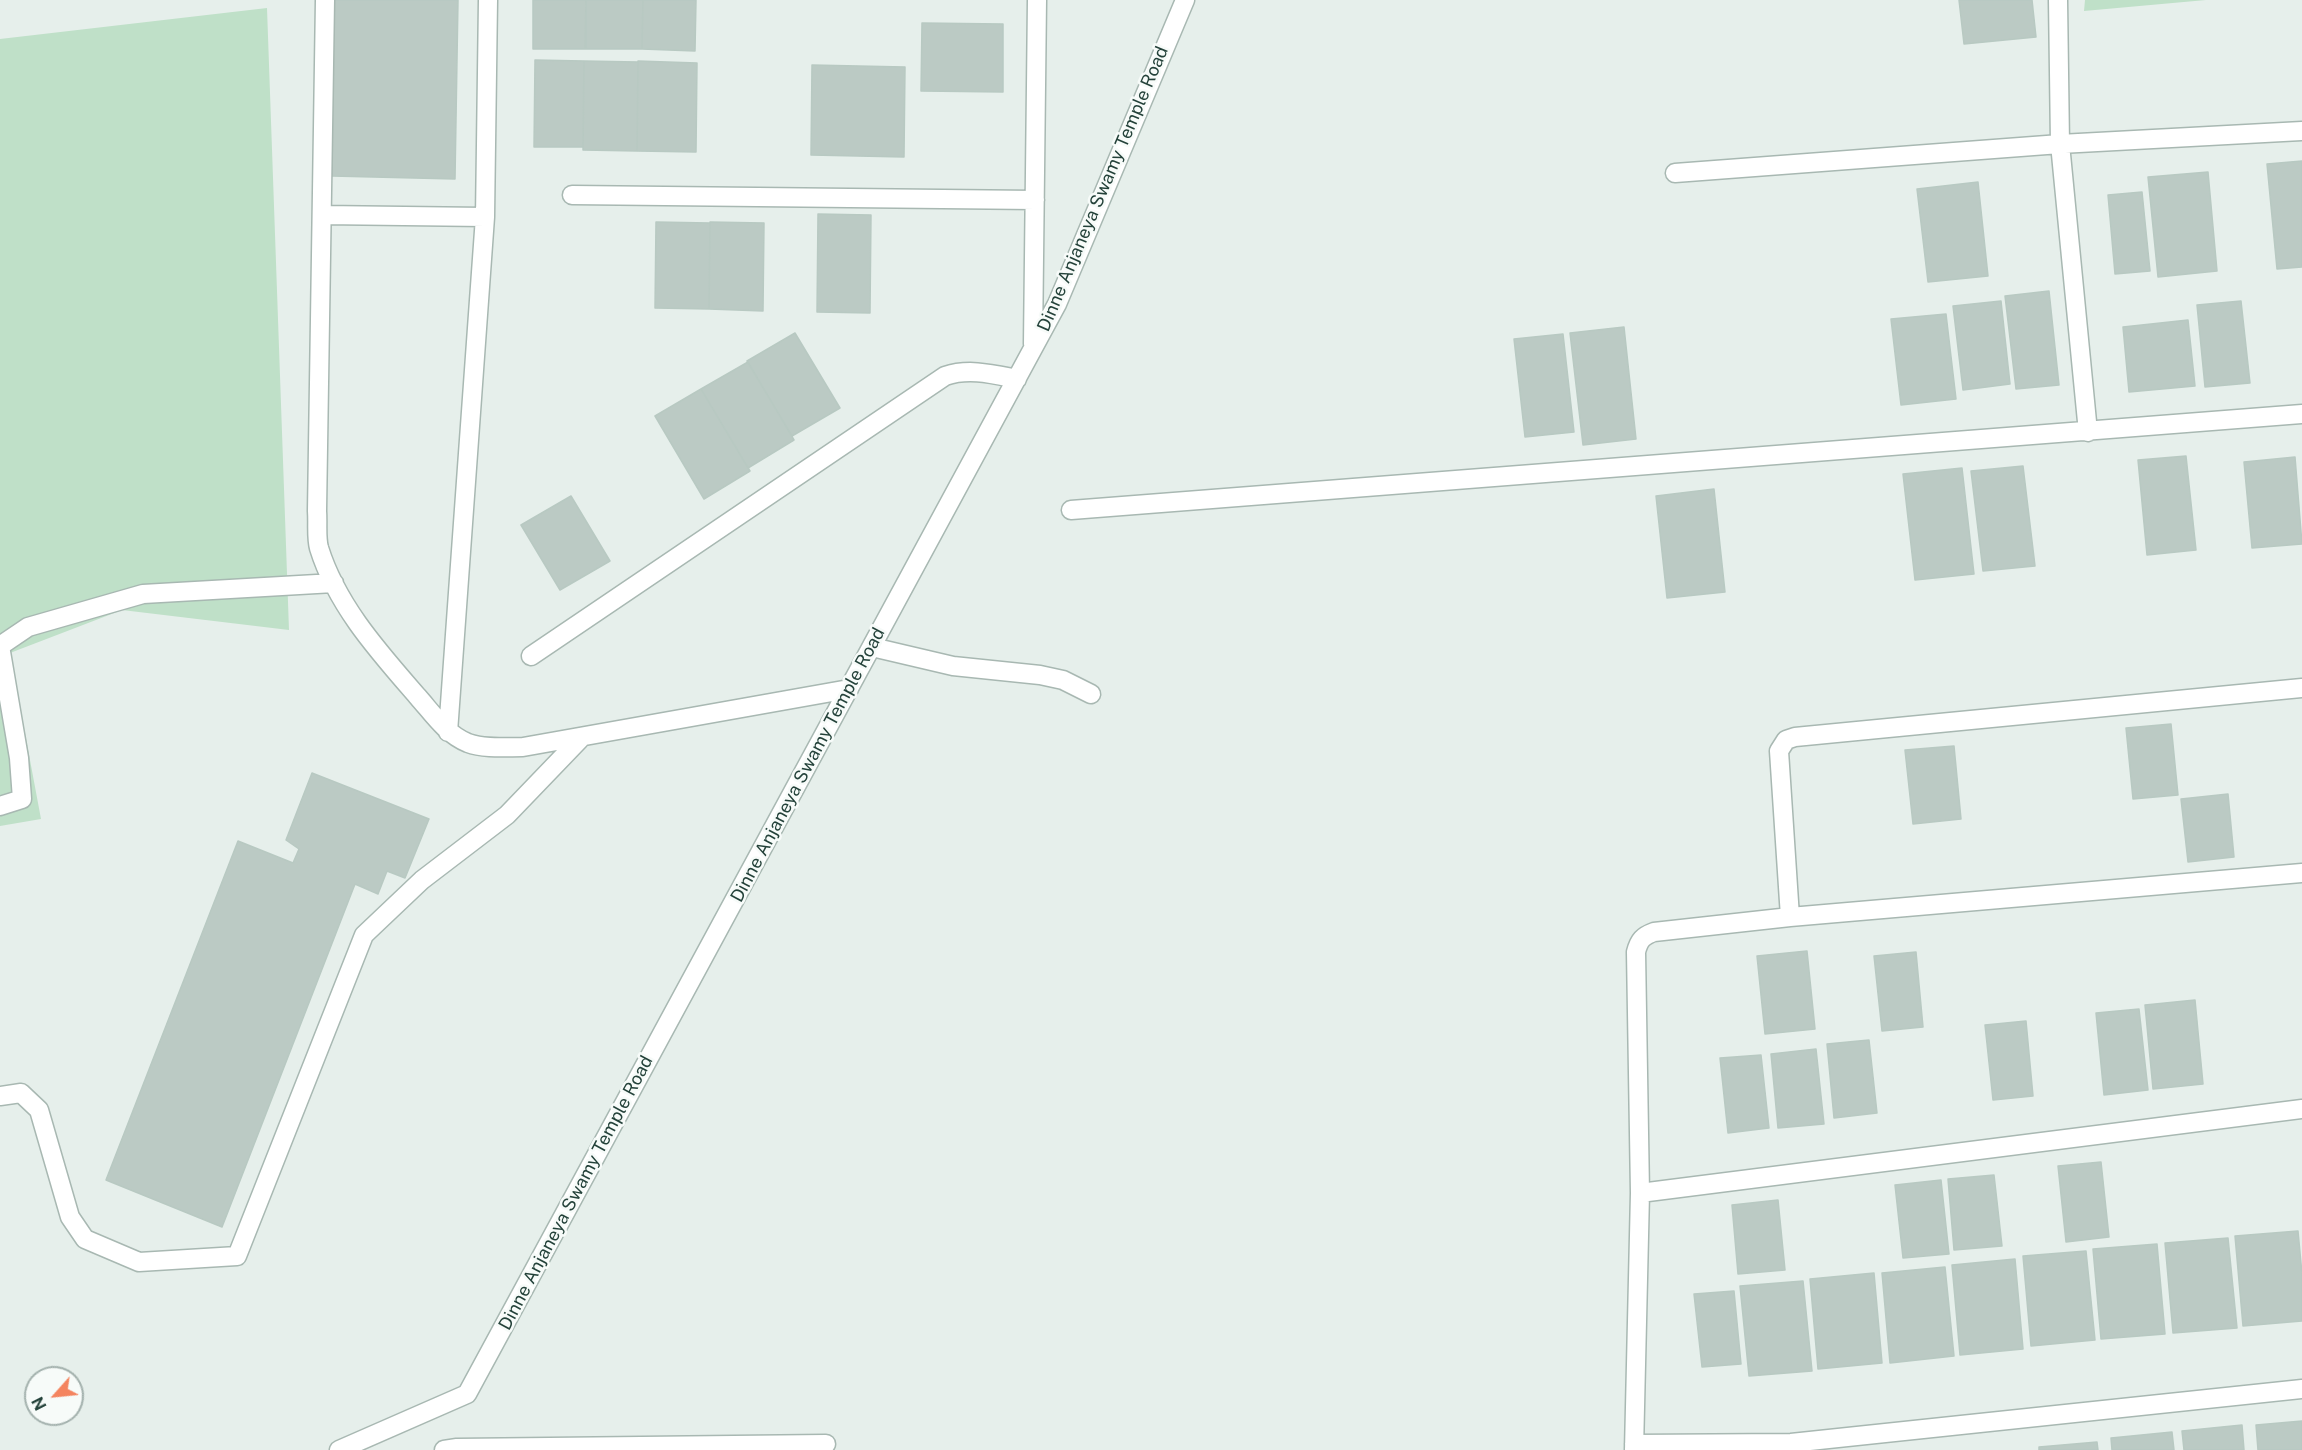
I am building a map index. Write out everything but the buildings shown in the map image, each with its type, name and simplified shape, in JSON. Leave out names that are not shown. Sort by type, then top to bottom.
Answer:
[{"type":"street","points":[[325,0],[317,511],[319,546],[334,583],[355,620],[380,654],[448,732],[469,744],[497,747],[523,747],[849,689]]},
{"type":"street","points":[[448,732],[486,217],[488,0]]},
{"type":"street","points":[[1033,349],[1037,0]]},
{"type":"street","name":"Dinne Anjaneya Swamy Temple Road","points":[[339,1450],[467,1394],[1057,304],[1185,0]]},
{"type":"street","points":[[2058,0],[2060,144],[2088,432]]},
{"type":"street","points":[[1675,173],[2060,144],[2302,131]]},
{"type":"street","points":[[572,195],[1035,200]]},
{"type":"street","points":[[323,215],[486,217]]},
{"type":"street","points":[[531,656],[945,376],[958,372],[975,372],[1017,379]]},
{"type":"street","points":[[1071,510],[2302,414]]},
{"type":"street","points":[[0,806],[22,799],[19,758],[0,646],[28,627],[143,594],[334,583]]},
{"type":"street","points":[[872,647],[953,666],[1040,675],[1063,680],[1091,694]]},
{"type":"street","points":[[1790,916],[1779,751],[1786,740],[1807,736],[2302,688]]},
{"type":"street","points":[[0,1096],[21,1093],[39,1110],[70,1217],[86,1239],[139,1262],[237,1256],[364,935],[422,880],[507,815],[582,737]]},
{"type":"street","points":[[2302,873],[1790,916],[1654,932],[1645,935],[1638,942],[1636,952],[1640,1193],[1634,1447],[1791,1447],[2302,1389]]},
{"type":"street","points":[[1640,1193],[2302,1109]]},
{"type":"street","points":[[444,1450],[826,1444]]},
{"type":"green space","points":[[2085,0],[2206,0],[2084,11]]},
{"type":"green space","points":[[267,8],[289,630],[122,610],[10,653],[41,819],[0,826],[0,39]]}]
